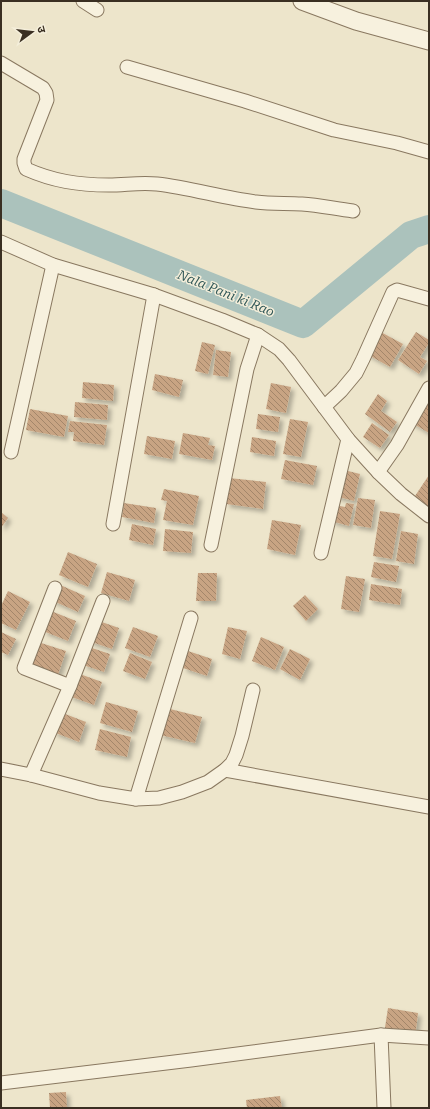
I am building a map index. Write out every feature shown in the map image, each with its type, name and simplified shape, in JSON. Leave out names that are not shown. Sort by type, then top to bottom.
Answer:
[{"type":"street","points":[[83,1],[97,10]]},
{"type":"street","points":[[302,1],[356,21],[429,41]]},
{"type":"street","points":[[1,63],[43,88],[46,93],[47,100],[24,159],[26,169],[42,176],[58,181],[75,183],[109,185],[156,184],[190,189],[222,197],[258,202],[302,204],[353,211]]},
{"type":"street","points":[[127,67],[245,101],[334,130],[397,143],[429,152]]},
{"type":"street","points":[[1,242],[53,265],[154,295],[258,334],[284,354],[348,439],[378,472],[401,494],[429,516]]},
{"type":"street","points":[[11,452],[53,265]]},
{"type":"street","points":[[324,407],[341,392],[356,373],[393,292],[397,290],[429,299]]},
{"type":"street","points":[[112,524],[154,295]]},
{"type":"street","points":[[211,545],[247,369],[258,334]]},
{"type":"street","points":[[378,472],[397,445],[429,388]]},
{"type":"street","points":[[321,553],[348,439]]},
{"type":"street","points":[[55,588],[24,668],[70,686]]},
{"type":"street","points":[[31,775],[70,686],[103,601]]},
{"type":"street","points":[[136,799],[190,618]]},
{"type":"street","points":[[1,769],[31,775],[99,793],[136,799],[159,798],[182,792],[208,782],[232,763],[242,736],[253,690]]},
{"type":"street","points":[[225,770],[429,806]]},
{"type":"street","points":[[1,1083],[381,1035],[429,1038]]},
{"type":"street","points":[[381,1035],[384,1108]]},
{"type":"building","points":[[377,330],[403,344],[390,367],[365,353]]},
{"type":"building","points":[[416,332],[429,340],[429,343],[420,357],[427,361],[419,374],[398,360]]},
{"type":"building","points":[[202,342],[215,345],[208,374],[195,371]]},
{"type":"building","points":[[216,350],[231,352],[228,377],[213,375]]},
{"type":"building","points":[[155,374],[183,380],[179,397],[152,390]]},
{"type":"building","points":[[83,382],[114,385],[113,401],[82,398]]},
{"type":"building","points":[[271,383],[291,387],[286,413],[266,409]]},
{"type":"building","points":[[378,394],[387,401],[381,411],[397,422],[390,432],[365,414]]},
{"type":"building","points":[[75,402],[108,405],[107,420],[74,417]]},
{"type":"building","points":[[427,402],[429,403],[429,433],[407,420]]},
{"type":"building","points":[[30,409],[68,416],[64,437],[26,430]]},
{"type":"building","points":[[258,414],[280,417],[278,432],[256,429]]},
{"type":"building","points":[[290,419],[308,422],[301,457],[283,454]]},
{"type":"building","points":[[70,421],[107,425],[104,445],[73,441],[74,432],[68,432]]},
{"type":"building","points":[[372,423],[389,435],[380,448],[363,437]]},
{"type":"building","points":[[183,433],[210,438],[208,445],[215,446],[212,460],[179,454]]},
{"type":"building","points":[[147,436],[175,441],[172,459],[144,454]]},
{"type":"building","points":[[252,437],[276,441],[274,456],[250,452]]},
{"type":"building","points":[[285,460],[317,466],[313,485],[281,479]]},
{"type":"building","points":[[340,469],[360,474],[354,501],[335,496]]},
{"type":"building","points":[[429,475],[429,510],[413,499]]},
{"type":"building","points":[[229,478],[266,482],[263,509],[226,504]]},
{"type":"building","points":[[164,489],[199,496],[193,525],[163,520],[167,501],[161,500]]},
{"type":"building","points":[[358,498],[375,500],[371,528],[353,525]]},
{"type":"building","points":[[124,503],[156,508],[154,523],[122,517]]},
{"type":"building","points":[[346,503],[354,504],[349,526],[331,521],[335,505],[345,507]]},
{"type":"building","points":[[380,511],[400,514],[392,559],[373,556]]},
{"type":"building","points":[[1,512],[8,518],[1,528]]},
{"type":"building","points":[[272,520],[301,525],[295,555],[267,549]]},
{"type":"building","points":[[132,524],[156,529],[153,545],[129,540]]},
{"type":"building","points":[[165,529],[193,532],[191,553],[163,551]]},
{"type":"building","points":[[401,531],[418,534],[414,564],[396,561]]},
{"type":"building","points":[[68,552],[97,564],[88,587],[59,575]]},
{"type":"building","points":[[374,562],[399,566],[396,582],[371,577]]},
{"type":"building","points":[[107,572],[135,580],[129,601],[101,593]]},
{"type":"building","points":[[198,573],[217,573],[216,601],[196,601]]},
{"type":"building","points":[[346,576],[365,579],[359,612],[341,609]]},
{"type":"building","points":[[58,584],[85,596],[78,612],[51,600]]},
{"type":"building","points":[[371,584],[402,589],[400,605],[369,600]]},
{"type":"building","points":[[8,591],[30,602],[16,630],[1,623],[1,606]]},
{"type":"building","points":[[305,595],[318,609],[306,621],[293,606]]},
{"type":"building","points":[[51,611],[76,621],[68,641],[43,631]]},
{"type":"building","points":[[96,620],[119,628],[112,649],[89,641]]},
{"type":"building","points":[[133,627],[158,636],[150,657],[125,648]]},
{"type":"building","points":[[228,627],[247,631],[240,659],[222,654]]},
{"type":"building","points":[[1,632],[16,639],[8,655],[1,652]]},
{"type":"building","points":[[261,637],[284,647],[275,670],[252,661]]},
{"type":"building","points":[[38,642],[66,651],[58,675],[31,666]]},
{"type":"building","points":[[89,647],[110,654],[104,672],[83,665]]},
{"type":"building","points":[[290,649],[310,659],[300,680],[280,669]]},
{"type":"building","points":[[188,651],[212,659],[207,676],[183,668]]},
{"type":"building","points":[[130,653],[152,662],[145,679],[123,671]]},
{"type":"building","points":[[77,673],[102,682],[94,705],[69,696]]},
{"type":"building","points":[[106,702],[138,711],[132,732],[100,723]]},
{"type":"building","points":[[166,708],[202,717],[195,743],[160,735]]},
{"type":"building","points":[[60,712],[86,722],[79,742],[53,732]]},
{"type":"building","points":[[100,729],[131,737],[127,757],[95,750]]},
{"type":"building","points":[[388,1008],[418,1013],[415,1038],[384,1034]]},
{"type":"building","points":[[66,1092],[67,1108],[50,1108],[49,1093]]},
{"type":"building","points":[[280,1096],[282,1108],[247,1108],[246,1100]]},
{"type":"waterway","name":"Nala Pani ki Rao","points":[[1,203],[303,324],[411,235],[429,229]]}]
